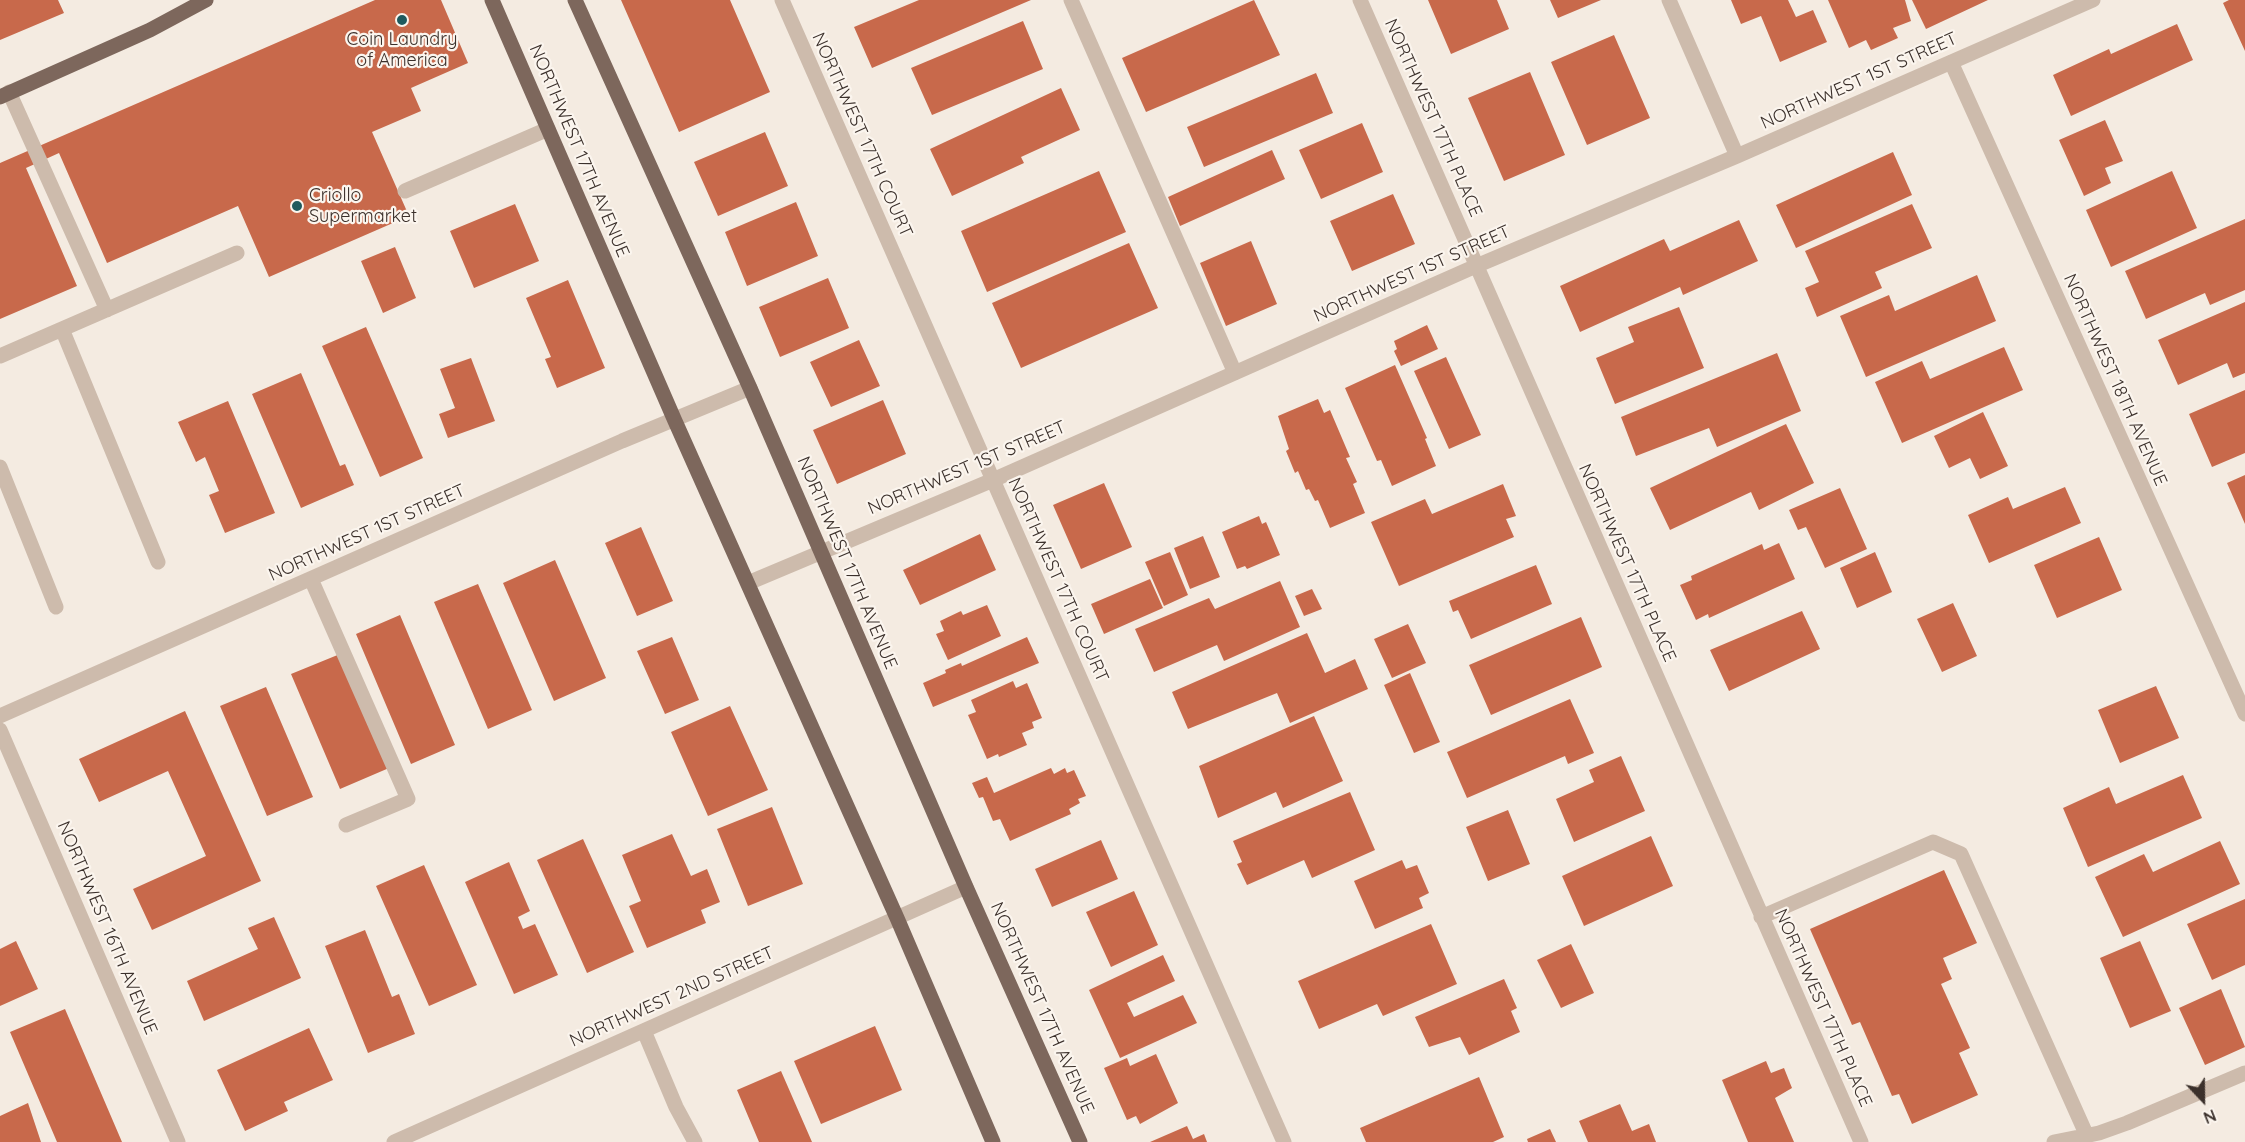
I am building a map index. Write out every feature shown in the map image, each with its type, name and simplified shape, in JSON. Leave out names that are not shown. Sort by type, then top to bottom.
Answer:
[{"type":"main road","name":"NORTHWEST 17TH AVENUE","points":[[492,0],[675,421],[897,918],[993,1142]]},
{"type":"main road","name":"NORTHWEST 17TH AVENUE","points":[[575,0],[750,388],[966,887],[1080,1142]]},
{"type":"main road","points":[[5,95],[150,30],[203,1]]},
{"type":"street","name":"NORTHWEST 17TH COURT","points":[[782,0],[1284,1142]]},
{"type":"street","points":[[1071,0],[1235,372]]},
{"type":"street","name":"NORTHWEST 17TH PLACE","points":[[1360,0],[1861,1142]]},
{"type":"street","points":[[1669,0],[1737,156]]},
{"type":"street","name":"NORTHWEST 1ST STREET","points":[[748,583],[993,480],[1476,266],[1737,156],[2093,0]]},
{"type":"street","name":"NORTHWEST 18TH AVENUE","points":[[1951,62],[2245,714]]},
{"type":"street","points":[[5,95],[106,310]]},
{"type":"street","points":[[405,191],[548,129]]},
{"type":"street","points":[[0,356],[237,253]]},
{"type":"street","points":[[62,329],[158,562]]},
{"type":"street","name":"NORTHWEST 1ST STREET","points":[[0,716],[750,388]]},
{"type":"street","points":[[0,466],[56,607]]},
{"type":"street","points":[[311,579],[408,799],[346,825]]},
{"type":"street","name":"NORTHWEST 16TH AVENUE","points":[[0,730],[178,1142]]},
{"type":"street","points":[[1761,917],[1933,842],[1961,854],[2086,1136]]},
{"type":"street","name":"NORTHWEST 2ND STREET","points":[[394,1142],[966,887]]},
{"type":"street","points":[[644,1031],[676,1107],[694,1142]]},
{"type":"street","points":[[2054,1142],[2086,1136],[2127,1123],[2245,1073]]},
{"type":"building","points":[[0,0],[58,0],[64,13],[0,40]]},
{"type":"building","points":[[375,0],[441,0],[468,63],[411,88],[421,111],[372,132],[409,216],[269,277],[238,206],[107,263],[59,153],[26,168],[77,286],[0,319],[0,163]]},
{"type":"building","points":[[621,0],[730,0],[770,92],[679,132]]},
{"type":"building","points":[[919,0],[1031,0],[872,68],[854,27]]},
{"type":"building","points":[[1254,0],[1280,55],[1146,112],[1122,58]]},
{"type":"building","points":[[1428,0],[1497,0],[1509,29],[1451,54]]},
{"type":"building","points":[[1550,0],[1601,0],[1558,18]]},
{"type":"building","points":[[1731,0],[1788,0],[1796,17],[1813,10],[1827,42],[1780,62],[1761,16],[1741,24]]},
{"type":"building","points":[[1828,0],[1905,0],[1911,21],[1893,28],[1898,38],[1871,50],[1866,40],[1849,48]]},
{"type":"building","points":[[1912,0],[1988,0],[1926,29]]},
{"type":"building","points":[[2229,0],[2245,0],[2245,51],[2223,3]]},
{"type":"building","points":[[1023,21],[1043,69],[932,115],[911,68]]},
{"type":"building","points":[[2177,24],[2193,60],[2071,116],[2053,75],[2109,49],[2111,54]]},
{"type":"building","points":[[1614,35],[1650,118],[1587,145],[1551,62]]},
{"type":"building","points":[[1530,72],[1565,155],[1504,181],[1468,98]]},
{"type":"building","points":[[1316,73],[1333,113],[1204,167],[1187,127]]},
{"type":"building","points":[[1061,88],[1080,130],[1021,157],[1024,163],[952,196],[930,149]]},
{"type":"building","points":[[2105,120],[2123,161],[2105,168],[2111,183],[2084,196],[2059,140]]},
{"type":"building","points":[[1362,123],[1383,172],[1321,199],[1299,150]]},
{"type":"building","points":[[765,132],[788,186],[718,216],[694,162]]},
{"type":"building","points":[[1272,150],[1285,179],[1180,226],[1168,197]]},
{"type":"building","points":[[1893,152],[1912,195],[1796,248],[1776,205]]},
{"type":"building","points":[[1099,171],[1126,232],[987,292],[961,231]]},
{"type":"building","points":[[2172,171],[2197,228],[2111,267],[2086,210]]},
{"type":"building","points":[[1393,194],[1415,244],[1352,271],[1330,221]]},
{"type":"building","points":[[796,202],[818,256],[747,286],[725,232]]},
{"type":"building","points":[[515,204],[539,261],[474,288],[450,231]]},
{"type":"building","points":[[1912,204],[1932,248],[1875,272],[1882,288],[1817,317],[1805,288],[1819,282],[1805,251]]},
{"type":"building","points":[[2245,219],[2245,290],[2210,305],[2205,293],[2146,319],[2125,271]]},
{"type":"building","points":[[1739,220],[1758,261],[1683,295],[1680,287],[1580,332],[1560,286],[1664,239],[1670,251]]},
{"type":"building","points":[[1251,241],[1277,304],[1226,326],[1200,263]]},
{"type":"building","points":[[1129,243],[1158,308],[1021,368],[992,303]]},
{"type":"building","points":[[395,247],[416,298],[383,313],[361,261]]},
{"type":"building","points":[[1977,275],[1996,321],[1866,377],[1840,316],[1889,295],[1895,311]]},
{"type":"building","points":[[828,278],[849,328],[780,357],[759,307]]},
{"type":"building","points":[[568,280],[605,368],[557,388],[545,359],[551,357],[526,298]]},
{"type":"building","points":[[2245,302],[2245,373],[2233,378],[2227,363],[2178,385],[2158,340]]},
{"type":"building","points":[[1679,307],[1704,368],[1615,404],[1596,358],[1634,342],[1628,327]]},
{"type":"building","points":[[1427,325],[1438,349],[1401,366],[1394,351],[1397,349],[1394,341]]},
{"type":"building","points":[[366,327],[423,458],[380,477],[322,346]]},
{"type":"building","points":[[859,340],[880,386],[831,407],[810,362]]},
{"type":"building","points":[[2004,347],[2023,390],[1902,443],[1875,382],[1922,361],[1930,379]]},
{"type":"building","points":[[1777,353],[1801,411],[1717,447],[1709,428],[1636,456],[1621,417]]},
{"type":"building","points":[[1446,357],[1481,435],[1449,449],[1414,371]]},
{"type":"building","points":[[471,358],[495,421],[448,438],[439,414],[455,408],[440,369]]},
{"type":"building","points":[[1395,365],[1427,438],[1425,439],[1436,466],[1392,486],[1381,460],[1377,461],[1345,388]]},
{"type":"building","points":[[301,373],[340,466],[345,464],[354,485],[301,508],[252,394]]},
{"type":"building","points":[[2245,390],[2245,453],[2212,467],[2189,414]]},
{"type":"building","points":[[1318,399],[1324,413],[1330,410],[1350,457],[1346,458],[1357,482],[1353,484],[1365,513],[1330,528],[1318,500],[1315,501],[1309,489],[1306,490],[1298,471],[1295,473],[1286,451],[1289,449],[1278,416]]},
{"type":"building","points":[[883,400],[906,454],[837,484],[813,430]]},
{"type":"building","points":[[228,401],[275,513],[225,533],[209,495],[219,491],[205,457],[196,462],[178,422]]},
{"type":"building","points":[[1983,412],[2008,466],[1980,479],[1970,458],[1949,468],[1934,436]]},
{"type":"building","points":[[1786,424],[1814,483],[1759,510],[1751,492],[1670,530],[1650,488]]},
{"type":"building","points":[[2245,475],[2245,524],[2227,483]]},
{"type":"building","points":[[1104,483],[1132,547],[1081,569],[1053,505]]},
{"type":"building","points":[[1503,484],[1516,516],[1506,519],[1514,537],[1399,586],[1371,522],[1425,499],[1432,514]]},
{"type":"building","points":[[2065,487],[2081,523],[1989,563],[1968,515],[2008,497],[2013,509]]},
{"type":"building","points":[[1840,488],[1867,549],[1825,568],[1806,527],[1798,530],[1789,510]]},
{"type":"building","points":[[1259,516],[1262,524],[1266,522],[1280,555],[1247,569],[1245,566],[1237,569],[1222,532]]},
{"type":"building","points":[[641,527],[673,601],[637,616],[605,543]]},
{"type":"building","points":[[980,534],[996,570],[920,605],[903,570]]},
{"type":"building","points":[[1203,536],[1220,577],[1190,589],[1174,548]]},
{"type":"building","points":[[2099,537],[2122,590],[2057,618],[2034,565]]},
{"type":"building","points":[[1779,543],[1795,579],[1709,618],[1708,614],[1696,620],[1680,585],[1692,580],[1691,576],[1762,544],[1764,550]]},
{"type":"building","points":[[1170,552],[1188,595],[1164,606],[1145,562]]},
{"type":"building","points":[[1875,552],[1892,592],[1857,608],[1840,568]]},
{"type":"building","points":[[555,560],[606,678],[554,701],[503,583]]},
{"type":"building","points":[[1536,565],[1552,604],[1471,639],[1458,610],[1453,612],[1449,601]]},
{"type":"building","points":[[1150,579],[1163,608],[1104,634],[1091,604]]},
{"type":"building","points":[[1280,581],[1300,627],[1224,661],[1217,645],[1154,672],[1135,629],[1209,598],[1215,609]]},
{"type":"building","points":[[478,584],[532,710],[488,729],[434,602]]},
{"type":"building","points":[[1312,589],[1322,609],[1304,616],[1295,596]]},
{"type":"building","points":[[1953,603],[1977,656],[1942,672],[1917,619]]},
{"type":"building","points":[[987,605],[1001,636],[948,660],[936,634],[944,631],[940,621],[961,611],[963,615]]},
{"type":"building","points":[[1802,611],[1820,649],[1729,691],[1710,650]]},
{"type":"building","points":[[400,615],[455,745],[411,764],[356,634]]},
{"type":"building","points":[[1581,617],[1602,667],[1491,715],[1469,665]]},
{"type":"building","points":[[1408,624],[1426,663],[1392,678],[1374,639]]},
{"type":"building","points":[[1307,633],[1325,673],[1355,659],[1368,689],[1290,723],[1277,693],[1188,729],[1172,692]]},
{"type":"building","points":[[672,637],[699,700],[665,714],[637,651]]},
{"type":"building","points":[[1027,637],[1039,663],[933,707],[923,683],[946,673],[945,670],[961,663],[962,666]]},
{"type":"building","points":[[340,654],[389,768],[340,789],[291,674]]},
{"type":"building","points":[[1410,673],[1440,742],[1414,753],[1384,685]]},
{"type":"building","points":[[1013,681],[1016,688],[1027,683],[1042,718],[1032,722],[1034,728],[1022,733],[1027,745],[999,757],[998,754],[987,759],[968,715],[976,712],[971,700]]},
{"type":"building","points":[[2156,686],[2179,738],[2120,763],[2098,710]]},
{"type":"building","points":[[266,687],[313,797],[267,816],[220,706]]},
{"type":"building","points":[[1570,699],[1594,753],[1568,764],[1565,756],[1467,798],[1447,752]]},
{"type":"building","points":[[730,706],[768,790],[708,816],[671,732]]},
{"type":"building","points":[[185,711],[261,881],[152,930],[133,889],[206,856],[168,771],[99,802],[79,759]]},
{"type":"building","points":[[1314,716],[1343,781],[1283,808],[1276,792],[1218,818],[1199,766]]},
{"type":"building","points":[[1621,756],[1645,811],[1574,842],[1556,799],[1594,782],[1589,770]]},
{"type":"building","points":[[1051,768],[1054,774],[1065,768],[1067,773],[1074,770],[1086,796],[1078,799],[1080,803],[1069,809],[1071,814],[1010,841],[1000,819],[993,821],[983,797],[979,798],[972,783],[987,777],[994,793]]},
{"type":"building","points":[[2183,775],[2202,818],[2088,867],[2063,808],[2109,787],[2116,804]]},
{"type":"building","points":[[1350,792],[1375,850],[1312,878],[1304,860],[1247,885],[1237,864],[1242,862],[1233,841]]},
{"type":"building","points":[[772,807],[803,884],[748,906],[717,829]]},
{"type":"building","points":[[1508,810],[1530,864],[1488,881],[1466,827]]},
{"type":"building","points":[[672,834],[691,876],[707,869],[720,902],[701,910],[706,923],[647,948],[629,906],[641,901],[622,855]]},
{"type":"building","points":[[1651,836],[1673,886],[1584,926],[1562,876]]},
{"type":"building","points":[[583,839],[634,952],[587,973],[537,860]]},
{"type":"building","points":[[1101,840],[1118,879],[1052,907],[1035,869]]},
{"type":"building","points":[[2220,841],[2240,884],[2123,937],[2095,877],[2144,854],[2153,872]]},
{"type":"building","points":[[1402,860],[1406,869],[1417,865],[1429,893],[1419,898],[1423,908],[1375,929],[1354,881]]},
{"type":"building","points":[[509,862],[530,911],[518,917],[523,929],[535,924],[558,975],[514,994],[465,882]]},
{"type":"building","points":[[424,865],[477,985],[429,1006],[376,886]]},
{"type":"building","points":[[1944,870],[1977,943],[1943,958],[1952,979],[1941,984],[1970,1048],[1959,1053],[1978,1095],[1912,1124],[1899,1094],[1892,1096],[1860,1022],[1852,1025],[1810,929]]},
{"type":"building","points":[[1134,891],[1158,945],[1111,967],[1086,912]]},
{"type":"building","points":[[2245,899],[2245,965],[2212,980],[2187,924]]},
{"type":"building","points":[[274,917],[301,978],[204,1021],[187,981],[258,949],[248,928]]},
{"type":"building","points":[[1431,924],[1457,984],[1383,1016],[1377,1004],[1319,1029],[1298,981]]},
{"type":"building","points":[[365,930],[392,997],[399,994],[415,1034],[368,1053],[325,946]]},
{"type":"building","points":[[16,941],[38,989],[0,1006],[0,949]]},
{"type":"building","points":[[2140,941],[2171,1011],[2130,1028],[2100,958]]},
{"type":"building","points":[[1571,944],[1594,993],[1561,1008],[1537,960]]},
{"type":"building","points":[[1163,955],[1175,981],[1127,1003],[1134,1017],[1183,995],[1197,1023],[1120,1058],[1089,990]]},
{"type":"building","points":[[1504,979],[1517,1008],[1511,1011],[1520,1032],[1469,1055],[1460,1037],[1429,1047],[1415,1017]]},
{"type":"building","points":[[2221,989],[2245,1047],[2205,1065],[2179,1008]]},
{"type":"building","points":[[65,1009],[122,1142],[57,1142],[10,1032]]},
{"type":"building","points":[[875,1026],[902,1090],[821,1124],[794,1061]]},
{"type":"building","points":[[309,1028],[333,1080],[284,1102],[288,1111],[245,1131],[217,1070]]},
{"type":"building","points":[[1156,1054],[1178,1103],[1140,1124],[1136,1116],[1127,1120],[1104,1068],[1127,1058],[1130,1066]]},
{"type":"building","points":[[1766,1061],[1771,1073],[1784,1068],[1792,1088],[1775,1098],[1794,1142],[1748,1142],[1722,1080]]},
{"type":"building","points":[[781,1071],[812,1142],[759,1142],[737,1090]]},
{"type":"building","points":[[1479,1077],[1504,1137],[1493,1142],[1366,1142],[1360,1128]]},
{"type":"building","points":[[28,1103],[41,1142],[0,1142],[0,1116]]},
{"type":"building","points":[[1620,1104],[1632,1131],[1649,1124],[1656,1142],[1588,1142],[1579,1121]]},
{"type":"building","points":[[1187,1126],[1193,1139],[1204,1134],[1207,1142],[1150,1142]]},
{"type":"building","points":[[1550,1129],[1556,1142],[1528,1142],[1527,1139]]},
{"type":"place","name":"Coin Laundry of America","points":[[402,20]]},
{"type":"place","name":"Criollo Supermarket","points":[[297,206]]}]
